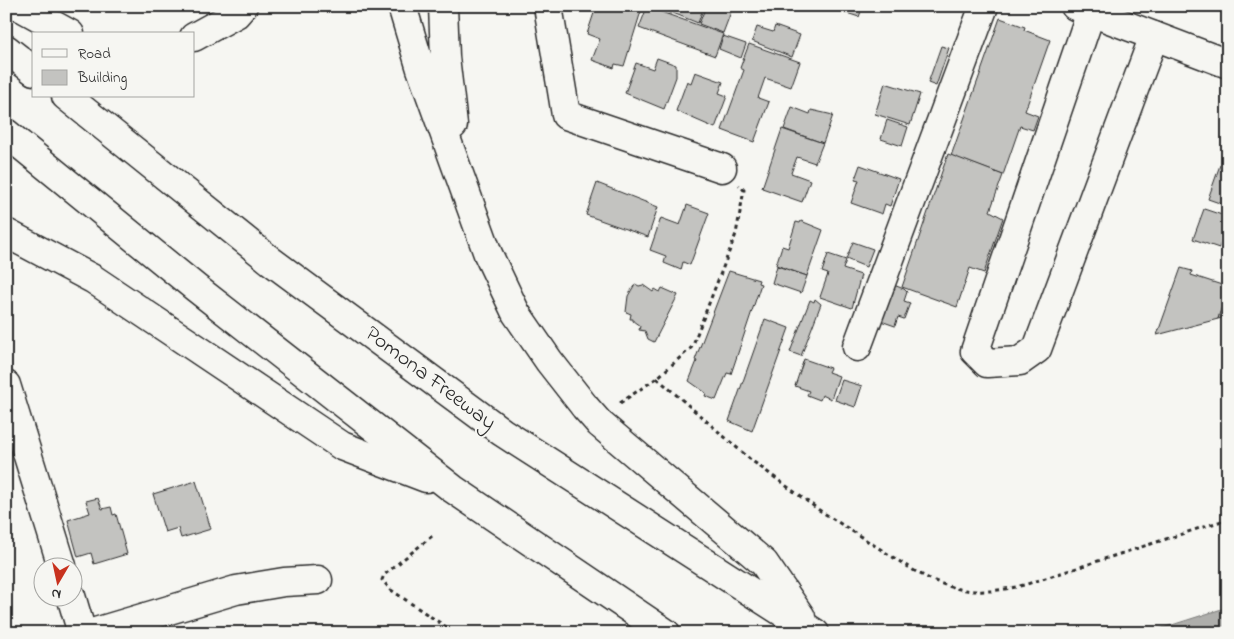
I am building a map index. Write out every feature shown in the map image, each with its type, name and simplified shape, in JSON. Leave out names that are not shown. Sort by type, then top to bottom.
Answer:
[{"type":"main road","points":[[19,6],[66,32]]},
{"type":"main road","points":[[195,36],[236,14],[243,6]]},
{"type":"main road","points":[[402,6],[421,69],[459,178],[488,254],[516,312],[549,361],[593,415],[764,563],[811,630]]},
{"type":"main road","points":[[443,6],[444,57],[459,178]]},
{"type":"main road","points":[[548,6],[566,115],[722,168]]},
{"type":"main road","points":[[857,347],[984,6]]},
{"type":"main road","points":[[1154,36],[1037,349],[1020,361],[987,363],[975,351],[1086,8],[1228,64]]},
{"type":"main road","points":[[6,49],[32,69]]},
{"type":"main road","name":"Pomona Freeway","points":[[68,98],[271,260],[510,437],[811,630]]},
{"type":"main road","points":[[6,133],[196,288],[464,496],[666,633]]},
{"type":"main road","points":[[6,233],[93,279],[342,446],[464,496]]},
{"type":"main road","points":[[6,385],[59,556]]},
{"type":"main road","points":[[92,633],[236,590],[284,582],[318,580]]},
{"type":"main road","points":[[74,606],[82,633]]},
{"type":"path","points":[[620,403],[657,378],[692,347],[736,234],[744,190],[722,168]]},
{"type":"path","points":[[657,378],[751,460],[788,488],[913,570],[930,580],[958,590],[978,592],[999,591],[1024,586],[1228,519]]},
{"type":"path","points":[[432,536],[384,575],[382,580],[391,590],[455,633]]},
{"type":"shaded area","points":[[1228,607],[1228,633],[1147,633]]},
{"type":"building","points":[[595,6],[636,6],[642,8],[624,66],[615,64],[614,68],[592,60],[600,39],[587,34]]},
{"type":"building","points":[[648,6],[674,6],[671,14]]},
{"type":"building","points":[[675,6],[704,6],[698,23],[673,13]]},
{"type":"building","points":[[706,6],[716,6],[731,12],[723,33],[699,24]]},
{"type":"building","points":[[835,6],[863,6],[859,17],[834,9]]},
{"type":"building","points":[[647,7],[723,34],[715,56],[639,28]]},
{"type":"building","points":[[1000,18],[1025,27],[1024,30],[1050,40],[1025,111],[1038,116],[1033,130],[1020,126],[1003,175],[951,156]]},
{"type":"building","points":[[775,26],[800,35],[792,57],[752,41],[757,27],[773,32]]},
{"type":"building","points":[[723,36],[746,44],[741,58],[719,49]]},
{"type":"building","points":[[749,44],[800,62],[791,87],[765,78],[758,98],[769,102],[754,142],[722,130],[744,70],[740,68]]},
{"type":"building","points":[[941,46],[949,48],[936,86],[928,83]]},
{"type":"building","points":[[657,58],[676,65],[676,77],[664,109],[625,93],[636,63],[653,69]]},
{"type":"building","points":[[695,72],[723,82],[719,93],[727,96],[715,128],[676,111],[687,81],[691,83]]},
{"type":"building","points":[[885,83],[920,94],[910,125],[875,114]]},
{"type":"building","points":[[792,107],[810,114],[811,110],[833,115],[823,143],[784,129]]},
{"type":"building","points":[[887,120],[908,127],[902,146],[881,139]]},
{"type":"building","points":[[782,129],[823,143],[815,163],[797,157],[791,173],[810,180],[802,202],[762,188]]},
{"type":"building","points":[[948,154],[1003,175],[990,211],[1003,218],[984,273],[970,268],[957,307],[902,287]]},
{"type":"building","points":[[860,165],[899,179],[890,206],[885,204],[882,214],[851,203],[859,180],[855,179]]},
{"type":"building","points":[[1220,165],[1228,168],[1228,206],[1208,199]]},
{"type":"building","points":[[597,183],[658,207],[648,237],[586,215]]},
{"type":"building","points":[[687,205],[709,213],[690,265],[683,262],[681,270],[664,263],[666,256],[650,250],[661,218],[680,225]]},
{"type":"building","points":[[1204,209],[1228,217],[1228,235],[1224,234],[1219,248],[1193,239]]},
{"type":"building","points":[[801,221],[823,230],[807,276],[776,265],[782,246],[788,248],[796,222],[800,223]]},
{"type":"building","points":[[853,242],[873,249],[866,267],[846,259]]},
{"type":"building","points":[[828,254],[846,260],[843,269],[861,275],[852,308],[820,297],[828,274],[822,272]]},
{"type":"building","points":[[777,266],[807,276],[801,293],[772,283]]},
{"type":"building","points":[[1181,268],[1192,271],[1191,275],[1228,287],[1218,319],[1157,335]]},
{"type":"building","points":[[729,271],[759,280],[758,283],[761,284],[731,374],[727,373],[716,400],[705,396],[706,393],[689,381],[697,361],[695,360]]},
{"type":"building","points":[[635,284],[643,285],[653,292],[655,289],[660,292],[662,288],[678,295],[654,342],[648,339],[645,331],[639,330],[640,326],[633,319],[630,319],[631,314],[626,312],[628,296]]},
{"type":"building","points":[[891,284],[907,292],[904,301],[910,303],[904,319],[898,317],[895,326],[878,320]]},
{"type":"building","points":[[1228,288],[1228,316],[1218,319]]},
{"type":"building","points":[[815,299],[821,304],[801,356],[790,352],[810,300],[814,302]]},
{"type":"building","points":[[765,319],[789,328],[752,431],[729,421]]},
{"type":"building","points":[[804,359],[830,368],[828,372],[839,376],[831,399],[822,395],[820,400],[807,395],[809,391],[795,386]]},
{"type":"building","points":[[842,380],[862,386],[855,407],[835,400]]},
{"type":"building","points":[[196,481],[211,529],[181,538],[178,528],[165,532],[153,494]]},
{"type":"building","points":[[98,498],[102,509],[111,507],[113,515],[116,514],[127,554],[94,564],[91,553],[78,556],[68,520],[90,513],[86,501]]}]
